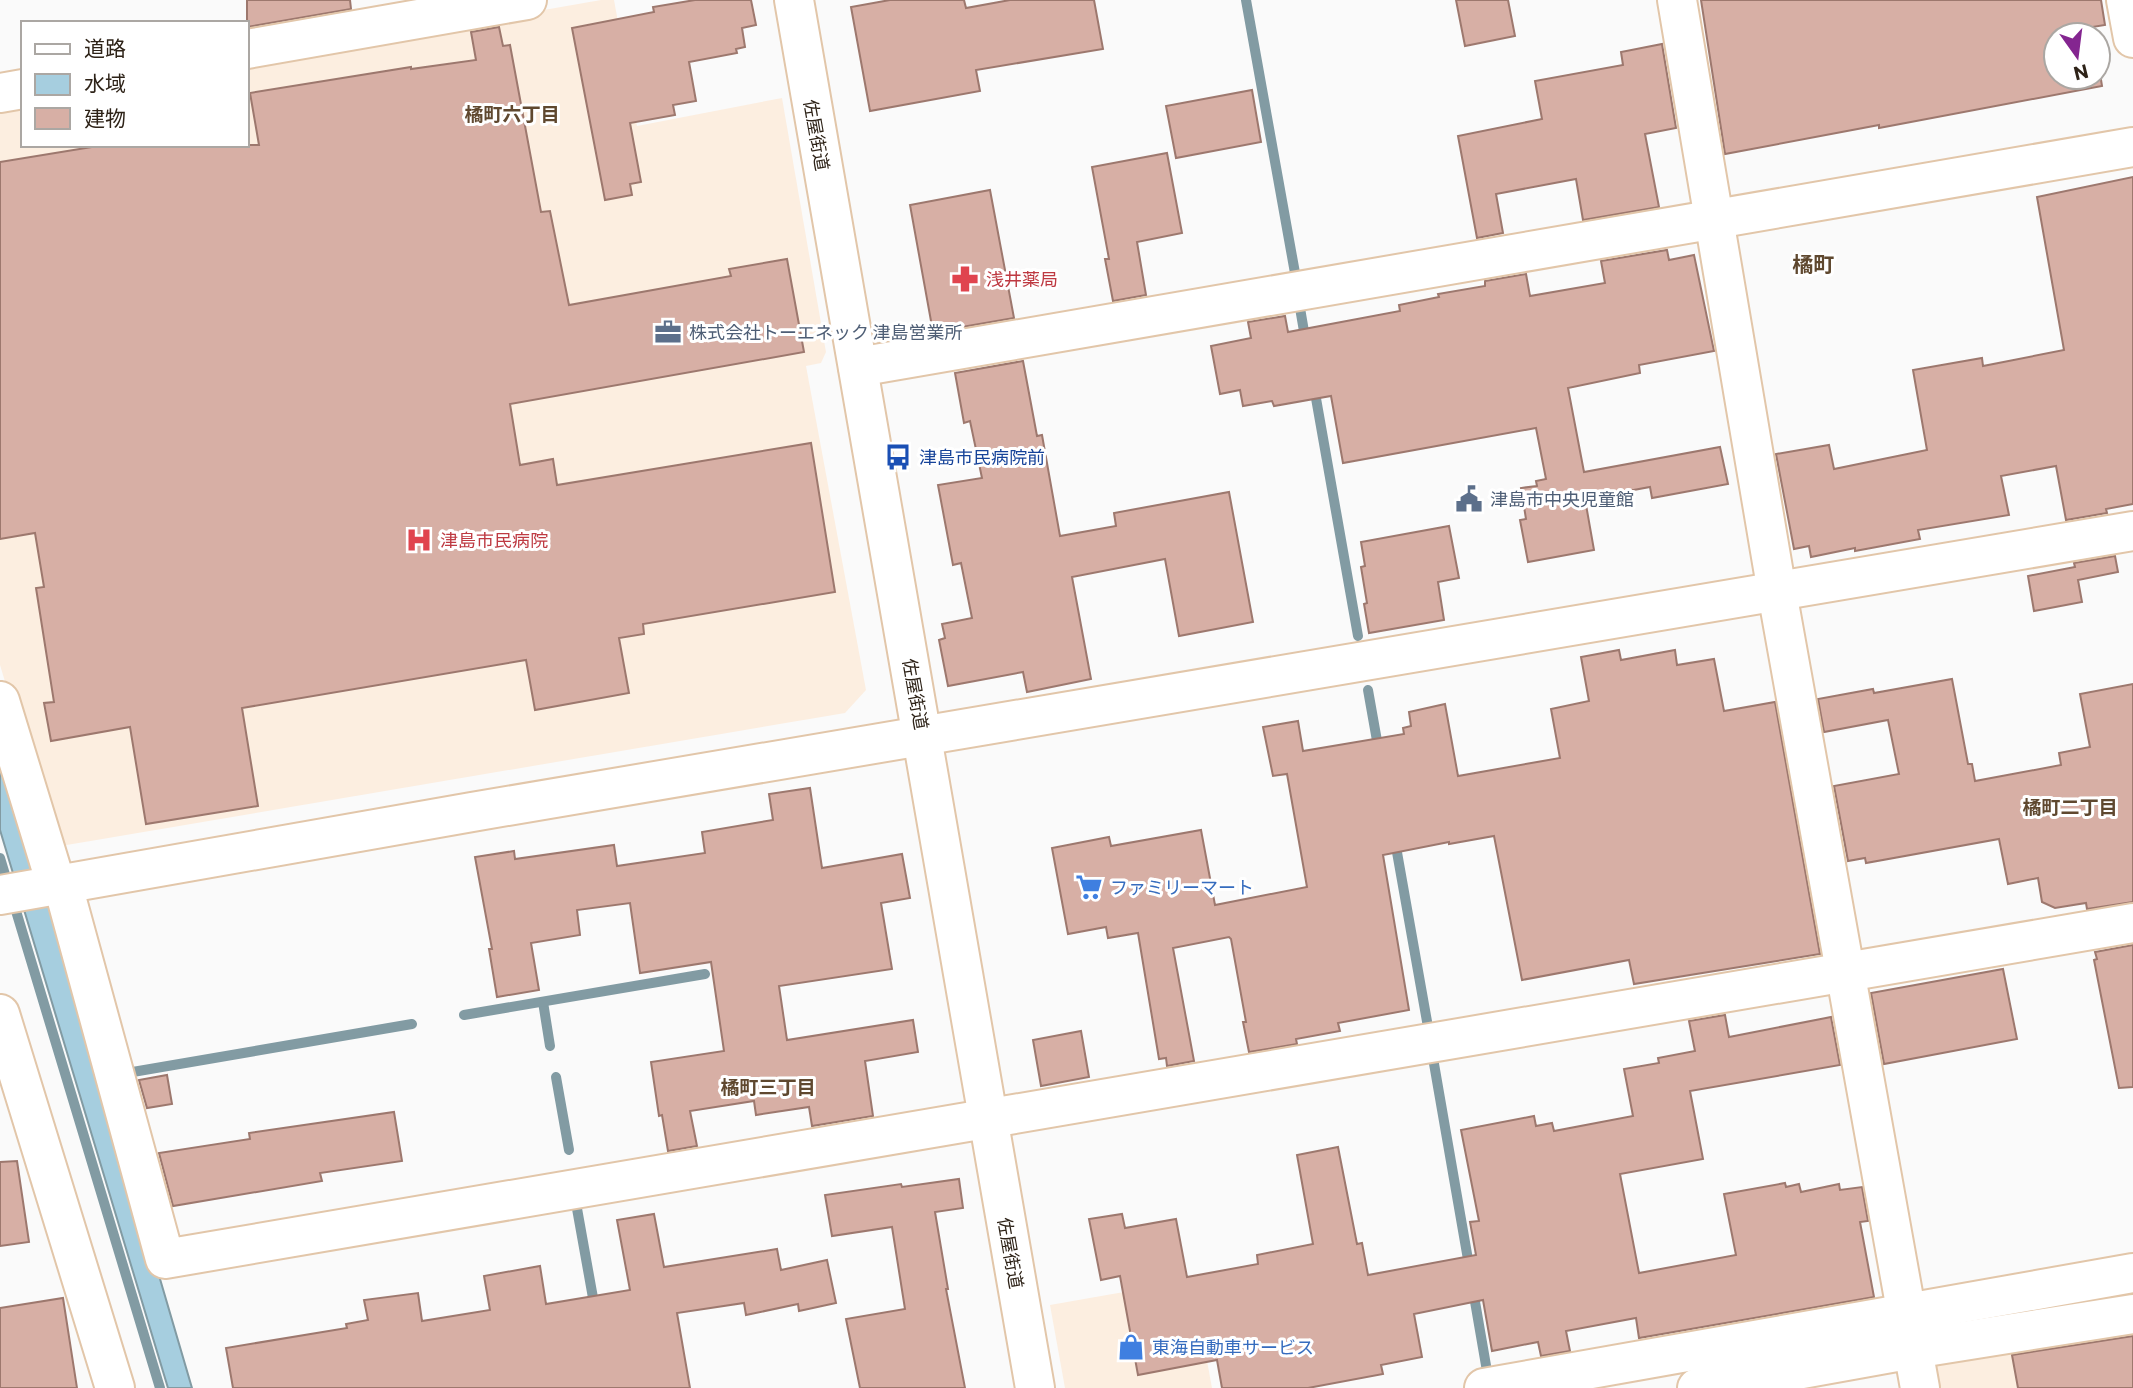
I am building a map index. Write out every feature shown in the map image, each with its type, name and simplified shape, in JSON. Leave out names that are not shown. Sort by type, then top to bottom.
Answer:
[{"type":"street","points":[[248,49],[527,0]]},
{"type":"street","name":"佐屋街道","points":[[794,0],[1035,1388]]},
{"type":"street","points":[[1677,0],[1777,592],[1920,1388]]},
{"type":"street","points":[[2126,0],[2133,38]]},
{"type":"street","points":[[0,93],[21,89]]},
{"type":"street","points":[[858,367],[2133,147]]},
{"type":"street","points":[[1,895],[923,735],[2133,531]]},
{"type":"street","points":[[0,701],[59,883],[164,1259],[2133,923]]},
{"type":"street","points":[[0,1014],[115,1388]]},
{"type":"street","points":[[1697,1388],[2133,1273]]},
{"type":"street","points":[[1484,1388],[1910,1331],[2133,1314]]},
{"type":"shaded area","name":"津島市民病院","points":[[601,0],[614,0],[637,126],[782,98],[826,352],[821,363],[806,366],[866,690],[845,713],[55,847],[0,665],[0,104],[21,101],[21,147],[248,147],[248,62]]},
{"type":"shaded area","name":"東海自動車サービス","points":[[1192,1280],[1212,1388],[1065,1388],[1050,1305]]},
{"type":"shaded area","points":[[2133,1322],[2133,1388],[1939,1388],[1935,1370],[1940,1353]]},
{"type":"water","points":[[0,760],[50,904],[192,1388],[168,1388],[0,830]]},
{"type":"building","points":[[247,0],[350,0],[351,9],[248,27]]},
{"type":"building","points":[[695,0],[751,0],[756,25],[742,28],[745,47],[736,49],[737,53],[689,62],[696,101],[673,105],[675,115],[630,123],[641,182],[630,184],[632,195],[605,200],[572,28],[654,12],[653,7]]},
{"type":"building","points":[[890,0],[964,0],[966,8],[1010,0],[1094,0],[1103,49],[976,70],[980,91],[870,111],[851,7]]},
{"type":"building","points":[[1456,0],[1508,0],[1515,36],[1465,46]]},
{"type":"building","points":[[1701,0],[2101,0],[2104,21],[2042,21],[2042,91],[2075,91],[1725,154]]},
{"type":"building","name":"津島市民病院","points":[[499,27],[503,46],[510,45],[541,212],[550,211],[569,305],[731,276],[729,269],[787,259],[804,352],[510,404],[520,465],[553,459],[557,485],[811,443],[835,592],[643,624],[644,634],[619,638],[629,693],[535,710],[526,660],[242,708],[258,806],[146,824],[130,727],[51,741],[44,703],[54,702],[36,588],[44,587],[35,533],[0,539],[0,162],[92,147],[259,145],[250,93],[411,67],[476,60],[471,32]]},
{"type":"building","points":[[1662,44],[1676,128],[1645,134],[1659,207],[1583,220],[1576,179],[1496,194],[1503,233],[1477,238],[1458,136],[1542,119],[1535,81],[1623,65],[1621,52]]},
{"type":"building","points":[[1252,90],[1261,142],[1176,158],[1166,106]]},
{"type":"building","points":[[1167,153],[1182,233],[1137,242],[1146,295],[1113,301],[1105,259],[1109,259],[1092,167]]},
{"type":"building","points":[[2133,177],[2133,504],[2106,509],[2107,513],[2066,520],[2056,466],[2001,476],[2009,515],[1918,530],[1920,539],[1855,551],[1855,548],[1811,557],[1809,546],[1794,549],[1776,454],[1829,445],[1834,469],[1927,450],[1913,370],[1982,358],[1983,366],[2064,350],[2037,197]]},
{"type":"building","name":"浅井薬局","points":[[990,190],[1014,318],[933,332],[910,205]]},
{"type":"building","points":[[1667,250],[1669,260],[1694,255],[1714,351],[1639,365],[1640,373],[1568,388],[1584,472],[1720,447],[1728,484],[1652,498],[1650,487],[1585,499],[1594,550],[1528,562],[1520,520],[1526,519],[1521,488],[1537,486],[1536,481],[1546,479],[1536,428],[1343,463],[1331,396],[1274,406],[1272,401],[1243,406],[1240,390],[1220,394],[1211,346],[1251,338],[1248,322],[1285,316],[1288,332],[1400,311],[1399,305],[1439,297],[1438,294],[1485,286],[1485,281],[1526,274],[1530,296],[1605,283],[1601,261]]},
{"type":"building","points":[[1023,361],[1037,436],[1042,435],[1060,536],[1116,526],[1114,513],[1229,492],[1253,622],[1179,636],[1165,559],[1072,577],[1091,679],[1027,692],[1023,672],[948,686],[939,640],[945,638],[942,624],[972,618],[961,563],[953,565],[938,485],[982,478],[970,421],[964,423],[955,373]]},
{"type":"building","points":[[1449,526],[1459,578],[1438,582],[1444,620],[1369,633],[1364,604],[1367,603],[1361,567],[1365,566],[1361,542]]},
{"type":"building","points":[[2115,556],[2118,572],[2078,580],[2082,602],[2034,611],[2028,576],[2075,567],[2074,563]]},
{"type":"building","points":[[1619,650],[1621,660],[1675,650],[1677,665],[1714,659],[1724,711],[1775,702],[1820,954],[1634,984],[1629,960],[1522,980],[1494,836],[1449,842],[1383,855],[1409,1010],[1338,1023],[1340,1031],[1296,1039],[1297,1044],[1249,1052],[1231,939],[1229,937],[1173,948],[1194,1061],[1167,1066],[1166,1058],[1159,1059],[1138,933],[1108,938],[1106,927],[1068,934],[1052,848],[1109,837],[1111,846],[1201,830],[1215,905],[1307,887],[1287,774],[1273,776],[1263,727],[1298,721],[1303,751],[1404,734],[1403,728],[1411,726],[1409,712],[1445,704],[1458,776],[1560,758],[1551,709],[1589,701],[1581,657]]},
{"type":"building","points":[[1952,679],[1968,764],[1972,764],[1975,781],[2061,765],[2059,753],[2090,747],[2080,694],[2133,684],[2133,902],[2087,909],[2086,903],[2055,908],[2042,902],[2038,878],[2008,884],[1999,839],[1866,863],[1865,858],[1848,861],[1834,786],[1899,774],[1888,720],[1824,732],[1818,699],[1873,689],[1874,693]]},
{"type":"building","points":[[810,788],[822,868],[902,854],[910,898],[881,903],[892,969],[779,986],[787,1040],[913,1020],[918,1052],[865,1061],[873,1116],[812,1126],[809,1107],[756,1115],[754,1101],[690,1111],[697,1146],[668,1151],[662,1115],[659,1116],[651,1062],[724,1051],[711,962],[640,973],[630,903],[577,910],[580,935],[531,943],[539,990],[497,997],[489,949],[492,949],[475,857],[514,851],[515,859],[614,845],[617,866],[705,853],[702,832],[773,820],[769,794]]},
{"type":"building","points":[[2133,945],[2133,1087],[2119,1088],[2094,960],[2097,959],[2095,952]]},
{"type":"building","points":[[2003,969],[2017,1039],[1884,1064],[1871,993]]},
{"type":"building","points":[[1725,1015],[1729,1037],[1831,1017],[1840,1065],[1690,1091],[1703,1159],[1620,1174],[1639,1273],[1736,1255],[1724,1194],[1785,1183],[1786,1187],[1799,1184],[1801,1192],[1839,1184],[1840,1190],[1862,1187],[1868,1221],[1860,1222],[1874,1297],[1639,1338],[1636,1318],[1566,1331],[1570,1351],[1541,1356],[1538,1342],[1492,1351],[1483,1300],[1414,1314],[1422,1357],[1381,1365],[1383,1374],[1308,1388],[1222,1388],[1217,1360],[1138,1375],[1120,1276],[1101,1280],[1089,1219],[1122,1214],[1125,1228],[1176,1219],[1187,1277],[1258,1264],[1257,1255],[1313,1244],[1297,1155],[1338,1147],[1357,1244],[1362,1243],[1368,1275],[1476,1255],[1470,1222],[1479,1221],[1461,1130],[1534,1116],[1536,1126],[1552,1123],[1554,1131],[1633,1116],[1624,1069],[1659,1063],[1658,1058],[1695,1051],[1689,1021]]},
{"type":"building","points":[[1081,1031],[1089,1077],[1041,1086],[1033,1040]]},
{"type":"building","points":[[167,1075],[172,1104],[147,1108],[139,1080]]},
{"type":"building","points":[[394,1112],[402,1161],[320,1173],[322,1181],[173,1206],[159,1153],[250,1139],[249,1133]]},
{"type":"building","points":[[17,1161],[29,1242],[0,1246],[0,1162]]},
{"type":"building","points":[[959,1179],[963,1208],[935,1212],[965,1388],[860,1388],[846,1319],[905,1309],[892,1227],[832,1236],[825,1195]]},
{"type":"building","points":[[654,1214],[664,1267],[777,1249],[781,1270],[827,1260],[836,1303],[799,1311],[798,1304],[746,1315],[744,1303],[677,1313],[690,1388],[233,1388],[226,1348],[347,1328],[346,1324],[368,1320],[364,1300],[418,1293],[422,1321],[490,1310],[484,1276],[540,1266],[546,1304],[630,1290],[617,1220]]},
{"type":"building","points":[[63,1298],[77,1388],[0,1388],[0,1308]]},
{"type":"building","points":[[2133,1336],[2133,1388],[2018,1388],[2012,1355]]},
{"type":"waterway","points":[[1246,0],[1295,273]]},
{"type":"waterway","points":[[1300,308],[1306,343]]},
{"type":"waterway","points":[[1314,387],[1358,636]]},
{"type":"waterway","points":[[1368,690],[1379,752]]},
{"type":"waterway","points":[[1395,841],[1428,1027]]},
{"type":"waterway","points":[[0,858],[160,1388]]},
{"type":"waterway","points":[[464,1015],[705,974]]},
{"type":"waterway","points":[[543,1002],[550,1046]]},
{"type":"waterway","points":[[121,1074],[412,1024]]},
{"type":"waterway","points":[[1433,1058],[1470,1271]]},
{"type":"waterway","points":[[556,1077],[569,1150]]},
{"type":"waterway","points":[[576,1203],[595,1309]]},
{"type":"waterway","points":[[1473,1290],[1488,1377]]},
{"type":"place","name":"浅井薬局","points":[[965,279]]},
{"type":"place","name":"株式会社トーエネック 津島営業所","points":[[668,332]]},
{"type":"place","name":"津島市民病院前","points":[[898,457]]},
{"type":"place","name":"津島市中央児童館","points":[[1469,499]]},
{"type":"place","name":"津島市民病院","points":[[419,540]]},
{"type":"place","name":"ファミリーマート","points":[[1089,887]]},
{"type":"place","name":"東海自動車サービス","points":[[1131,1347]]},
{"type":"district","name":"橘町六丁目","points":[[512,113]]},
{"type":"district","name":"橘町","points":[[1813,263]]},
{"type":"district","name":"橘町二丁目","points":[[2070,806]]},
{"type":"district","name":"橘町三丁目","points":[[768,1086]]}]
